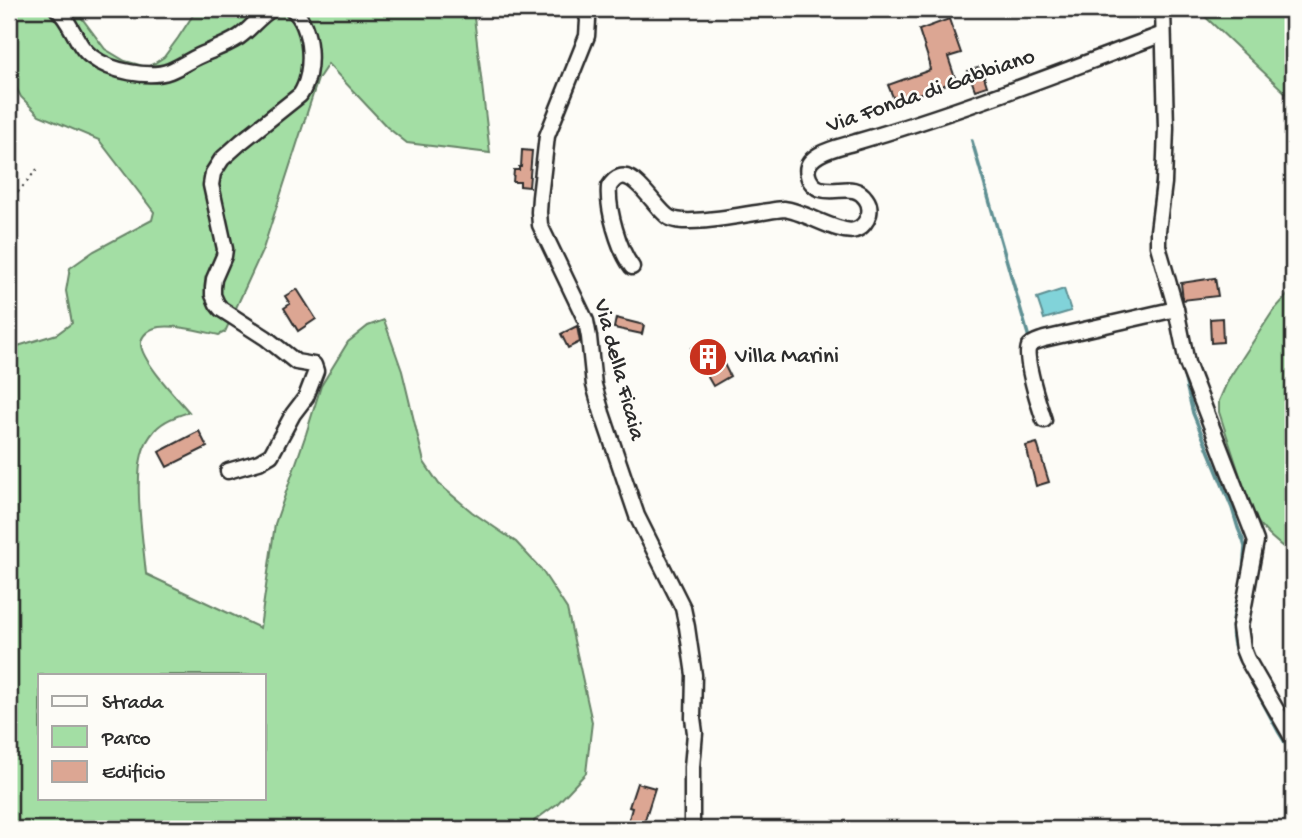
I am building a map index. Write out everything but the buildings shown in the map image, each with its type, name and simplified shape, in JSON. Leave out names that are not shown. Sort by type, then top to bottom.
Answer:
[{"type":"street","points":[[57,9],[94,59],[106,65],[146,75],[171,71],[238,38],[272,9]]},
{"type":"street","points":[[228,471],[259,462],[271,455],[293,414],[306,397],[316,371],[314,365],[296,362],[266,338],[221,309],[213,295],[214,279],[225,250],[211,185],[213,173],[222,159],[300,95],[306,87],[307,35],[300,16],[292,9]]},
{"type":"street","name":"Via della Ficaia","points":[[585,9],[588,20],[587,36],[547,136],[540,197],[540,225],[586,321],[594,385],[637,516],[683,608],[694,675],[692,829]]},
{"type":"street","points":[[1163,9],[1166,128],[1158,246],[1176,309],[1187,363],[1256,541],[1241,617],[1240,638],[1243,649],[1293,739]]},
{"type":"street","name":"Via Fonda di Gabbiano","points":[[632,267],[620,246],[610,204],[609,187],[615,179],[632,179],[661,211],[676,220],[690,222],[784,209],[797,211],[840,228],[855,230],[868,218],[867,201],[856,190],[825,190],[814,186],[808,176],[807,166],[820,153],[880,135],[1163,34]]},
{"type":"street","points":[[1044,421],[1028,361],[1028,349],[1031,345],[1044,339],[1176,309]]},
{"type":"path","points":[[9,202],[38,168]]},
{"type":"path","points":[[501,829],[509,822],[523,829]]},
{"type":"green space","points":[[9,9],[75,9],[105,49],[125,61],[147,67],[164,57],[197,9],[473,9],[490,153],[407,143],[387,127],[328,64],[318,79],[263,249],[225,332],[219,335],[159,327],[144,335],[141,345],[147,360],[189,412],[162,424],[145,444],[140,467],[140,513],[146,574],[260,628],[275,524],[321,386],[348,342],[368,326],[384,320],[402,371],[424,462],[439,484],[472,512],[516,542],[541,569],[567,609],[592,722],[586,773],[557,804],[534,821],[535,829],[425,829],[422,823],[406,829],[9,829],[9,346],[11,348],[57,334],[72,323],[66,291],[70,268],[94,251],[152,220],[154,212],[99,140],[39,115],[21,97],[9,74]]},
{"type":"green space","points":[[1197,9],[1293,9],[1293,100]]},
{"type":"green space","points":[[1293,289],[1293,555],[1266,532],[1253,515],[1219,412],[1219,401],[1228,380],[1273,311]]},
{"type":"water","points":[[1064,289],[1071,311],[1044,319],[1037,298]]},
{"type":"waterway","points":[[1157,60],[1159,143]]},
{"type":"waterway","points":[[972,141],[1029,338]]},
{"type":"waterway","points":[[1152,220],[1158,168]]},
{"type":"waterway","points":[[1183,371],[1193,413],[1243,540],[1243,573]]},
{"type":"waterway","points":[[1239,660],[1232,630],[1242,580]]},
{"type":"waterway","points":[[1248,675],[1293,755]]},
{"type":"place","name":"Villa Marini","points":[[708,357]]}]
